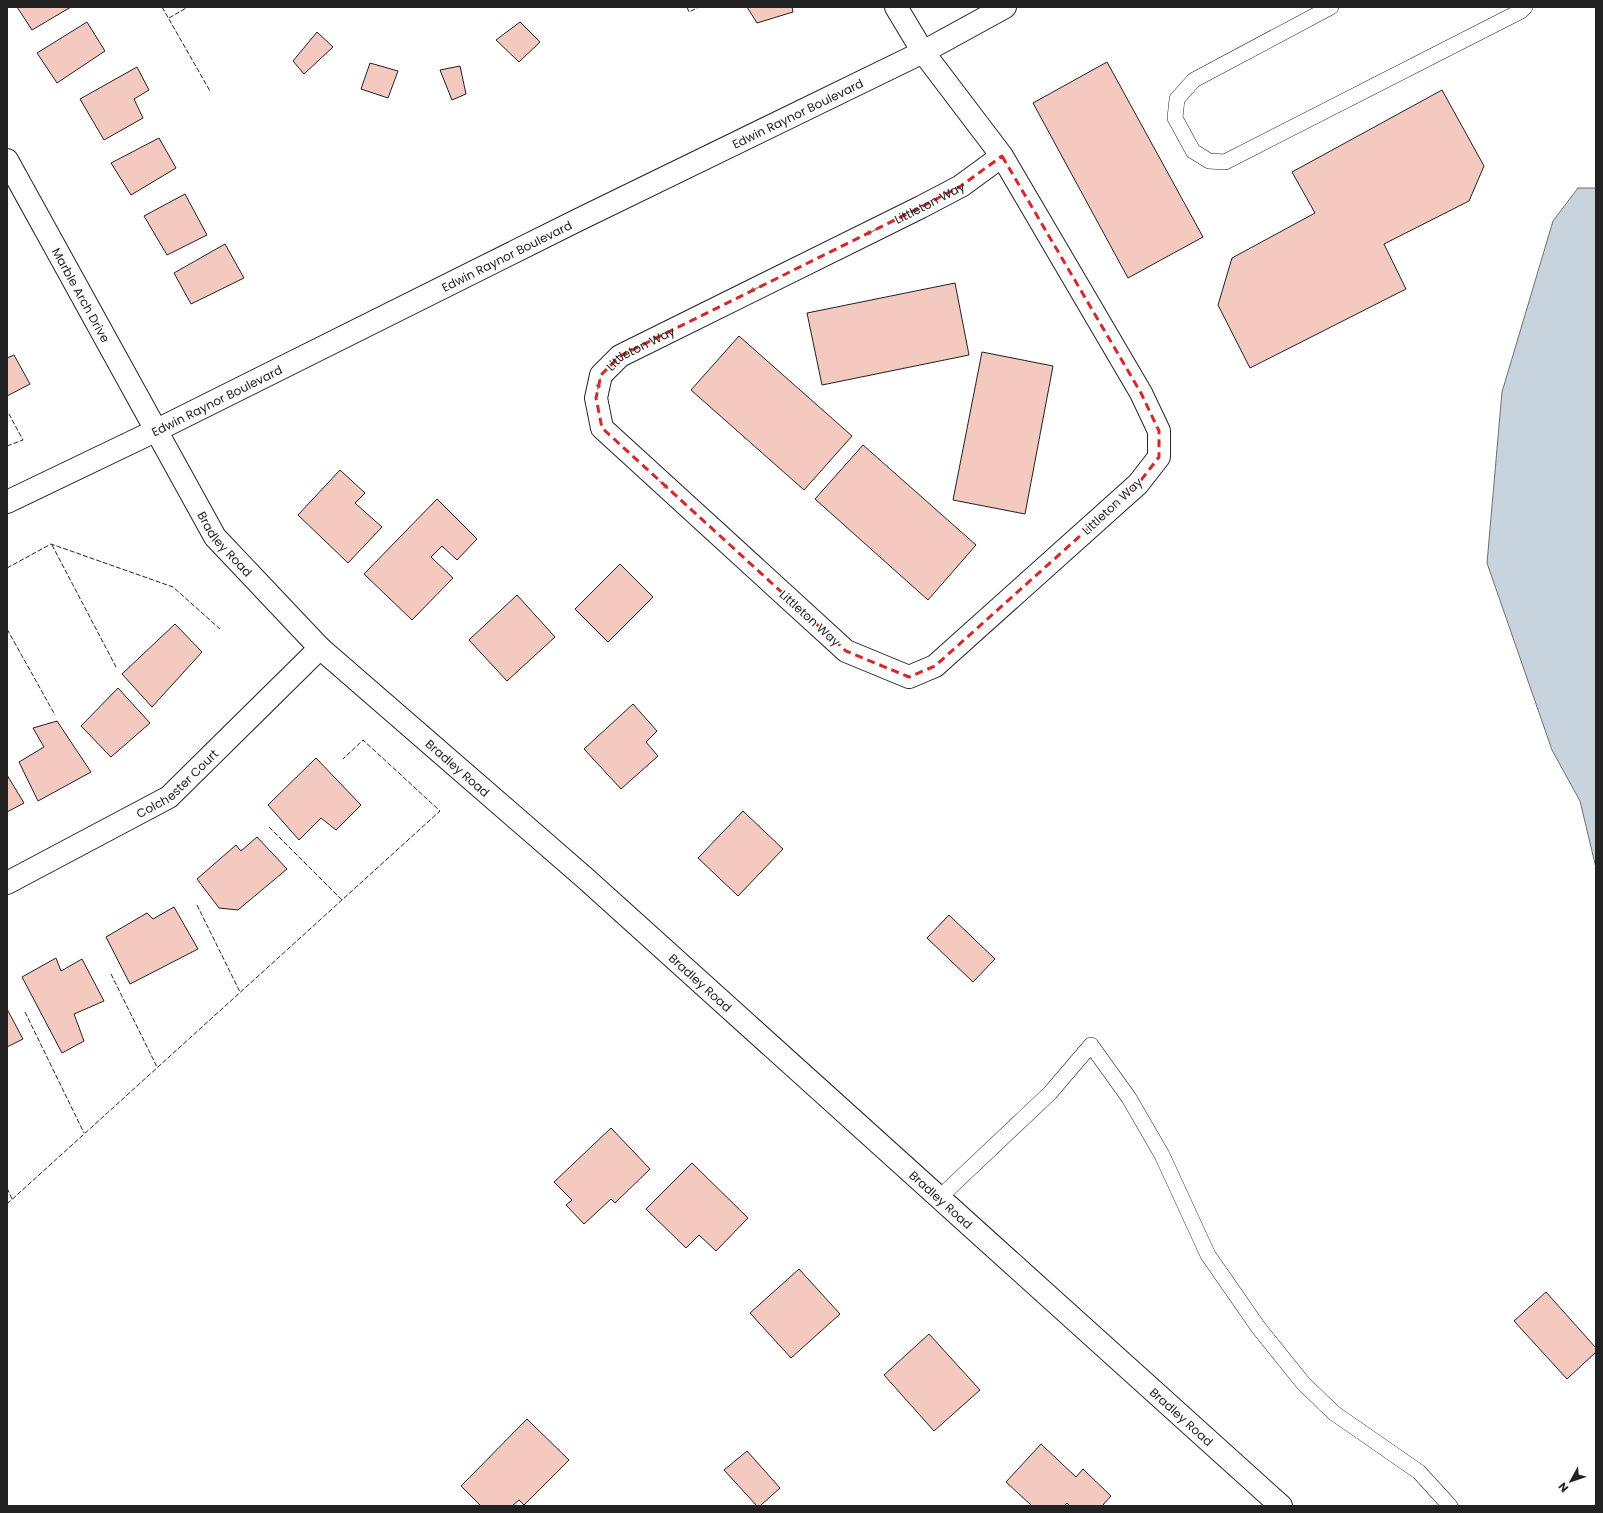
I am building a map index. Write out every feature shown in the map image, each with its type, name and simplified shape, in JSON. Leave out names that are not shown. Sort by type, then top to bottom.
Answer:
[{"type":"street","name":"Littleton Way","points":[[896,7],[923,52],[1002,156],[1141,393],[1159,431],[1159,457],[1138,484],[935,666],[909,677],[846,651],[602,428],[596,398],[601,375],[620,356],[921,207],[961,186],[1002,156]]},
{"type":"street","name":"Edwin Raynor Boulevard","points":[[7,502],[157,430],[571,224],[923,52],[1005,7]]},
{"type":"street","name":"Marble Arch Drive","points":[[7,160],[157,430]]},
{"type":"street","name":"Bradley Road","points":[[157,430],[215,538],[320,648],[585,878],[1281,1506]]},
{"type":"street","name":"Colchester Court","points":[[7,883],[169,797],[320,648]]},
{"type":"lane","points":[[1331,7],[1194,80],[1177,99],[1175,118],[1193,151],[1209,161],[1225,162],[1521,11],[1524,7]]},
{"type":"lane","points":[[939,1198],[1050,1093],[1091,1045],[1128,1098],[1162,1155],[1208,1255],[1258,1327],[1303,1384],[1334,1413],[1419,1472],[1450,1506]]},
{"type":"highlighted area","points":[[1002,156],[1141,393],[1159,431],[1159,457],[1138,484],[935,666],[909,677],[846,651],[602,428],[596,398],[601,375],[620,356],[921,207],[961,186]]},
{"type":"shaded area","points":[[1578,188],[1596,188],[1596,868],[1580,801],[1552,750],[1487,563],[1502,392],[1553,221]]},
{"type":"building","points":[[17,7],[71,7],[32,30]]},
{"type":"building","points":[[747,7],[792,7],[793,12],[757,23]]},
{"type":"building","points":[[87,22],[105,51],[57,83],[37,53]]},
{"type":"building","points":[[520,22],[540,42],[519,62],[496,40]]},
{"type":"building","points":[[317,32],[333,47],[304,74],[293,61]]},
{"type":"building","points":[[1107,62],[1203,237],[1128,278],[1033,103]]},
{"type":"building","points":[[370,63],[398,71],[388,98],[361,89]]},
{"type":"building","points":[[460,66],[466,94],[452,100],[440,70]]},
{"type":"building","points":[[137,67],[149,90],[134,99],[143,118],[104,140],[80,99]]},
{"type":"building","points":[[1442,90],[1484,166],[1469,201],[1384,244],[1406,289],[1250,368],[1218,305],[1232,258],[1315,213],[1292,172]]},
{"type":"building","points":[[159,138],[176,168],[131,195],[111,163]]},
{"type":"building","points":[[185,194],[207,235],[167,255],[144,216]]},
{"type":"building","points":[[225,244],[244,278],[191,304],[174,273]]},
{"type":"building","points":[[955,283],[969,355],[822,385],[807,313]]},
{"type":"building","points":[[739,336],[852,436],[804,490],[691,390]]},
{"type":"building","points":[[982,352],[1053,366],[1025,514],[953,500]]},
{"type":"building","points":[[14,355],[30,384],[7,396],[7,358]]},
{"type":"building","points":[[863,445],[976,545],[928,600],[815,499]]},
{"type":"building","points":[[340,470],[365,493],[355,503],[382,527],[348,563],[298,515]]},
{"type":"building","points":[[437,499],[477,539],[457,560],[442,546],[431,557],[453,578],[412,620],[364,574]]},
{"type":"building","points":[[620,564],[653,597],[608,642],[575,609]]},
{"type":"building","points":[[517,595],[555,637],[507,681],[469,640]]},
{"type":"building","points":[[175,624],[202,652],[152,707],[122,674]]},
{"type":"building","points":[[118,688],[150,723],[111,757],[81,726]]},
{"type":"building","points":[[633,704],[657,731],[646,742],[658,756],[621,789],[584,749]]},
{"type":"building","points":[[57,721],[91,772],[38,801],[19,762],[44,747],[33,728]]},
{"type":"building","points":[[316,758],[361,805],[336,830],[321,818],[299,840],[268,805]]},
{"type":"building","points":[[7,775],[24,803],[7,812]]},
{"type":"building","points":[[743,811],[783,849],[738,896],[698,858]]},
{"type":"building","points":[[257,837],[287,869],[238,910],[219,908],[197,879],[236,845],[241,851]]},
{"type":"building","points":[[174,907],[198,949],[130,984],[106,937],[147,913],[153,919]]},
{"type":"building","points":[[949,915],[995,959],[973,982],[927,938]]},
{"type":"building","points":[[56,958],[61,971],[82,959],[104,1001],[74,1014],[84,1041],[62,1053],[22,977]]},
{"type":"building","points":[[7,1009],[23,1039],[7,1047]]},
{"type":"building","points":[[611,1128],[650,1169],[615,1203],[611,1199],[584,1224],[566,1205],[572,1200],[554,1182]]},
{"type":"building","points":[[692,1163],[748,1218],[716,1251],[699,1235],[686,1248],[646,1209]]},
{"type":"building","points":[[799,1269],[840,1314],[791,1358],[750,1313]]},
{"type":"building","points":[[1546,1292],[1596,1348],[1596,1352],[1567,1379],[1514,1321]]},
{"type":"building","points":[[929,1334],[980,1390],[934,1431],[884,1375]]},
{"type":"building","points":[[527,1419],[569,1460],[524,1505],[519,1500],[512,1506],[481,1506],[461,1486]]},
{"type":"building","points":[[1041,1444],[1076,1477],[1083,1469],[1111,1496],[1102,1506],[1070,1506],[1067,1503],[1064,1506],[1032,1506],[1006,1482]]},
{"type":"building","points":[[747,1451],[780,1488],[760,1506],[757,1506],[724,1470]]},
{"type":"fence","points":[[162,7],[210,91]]},
{"type":"fence","points":[[169,18],[188,7]]},
{"type":"fence","points":[[687,7],[689,12],[699,7]]},
{"type":"fence","points":[[7,446],[23,440],[9,414]]},
{"type":"fence","points":[[7,568],[51,544],[173,587],[220,629]]},
{"type":"fence","points":[[52,545],[116,667]]},
{"type":"fence","points":[[7,629],[55,715]]},
{"type":"fence","points":[[7,1204],[440,811],[363,740],[343,759]]},
{"type":"fence","points":[[269,827],[342,900]]},
{"type":"fence","points":[[197,905],[240,992]]},
{"type":"fence","points":[[111,974],[157,1067]]},
{"type":"fence","points":[[25,1012],[84,1133]]},
{"type":"fence","points":[[7,1188],[12,1199]]}]
